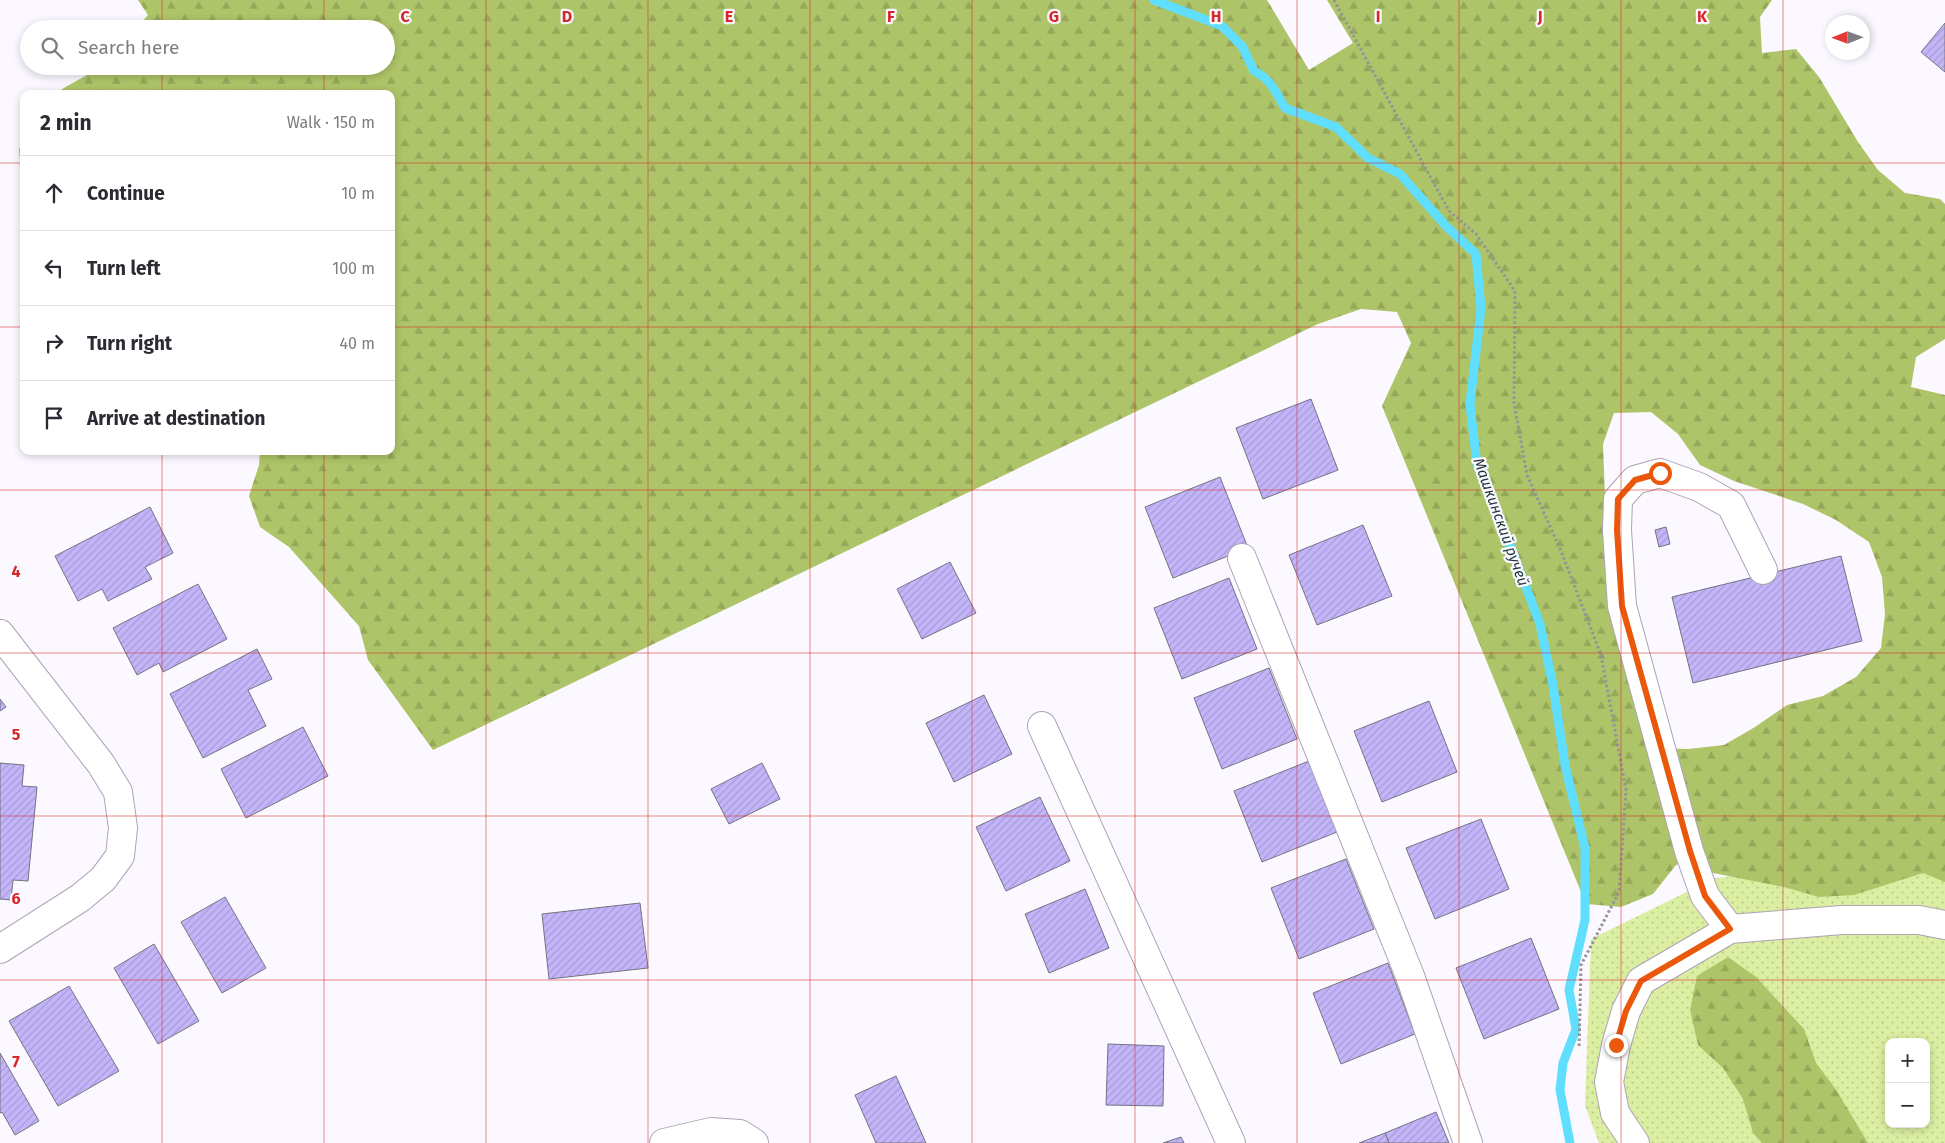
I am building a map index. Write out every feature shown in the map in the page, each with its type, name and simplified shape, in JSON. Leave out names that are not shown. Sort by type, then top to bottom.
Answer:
[{"type":"lane","points":[[1730,929],[1705,896],[1690,851],[1622,606],[1617,530],[1618,499],[1635,480],[1660,473],[1699,487],[1731,505],[1763,570]]},
{"type":"lane","points":[[1242,558],[1410,976],[1468,1143]]},
{"type":"lane","points":[[0,634],[101,764],[118,792],[123,828],[120,856],[103,878],[80,898],[0,949]]},
{"type":"lane","points":[[1042,726],[1231,1143]]},
{"type":"lane","points":[[1635,1143],[1616,1113],[1609,1082],[1616,1045],[1626,1011],[1641,981],[1730,929],[1842,920],[1919,920],[1945,925]]},
{"type":"lane","points":[[664,1143],[711,1132],[740,1134],[754,1143]]},
{"type":"path","points":[[1334,0],[1449,211],[1476,234],[1515,291],[1514,403],[1527,474],[1561,550],[1601,655],[1626,790],[1619,892],[1581,965],[1580,1048]]},
{"type":"green space","points":[[138,0],[1267,0],[1309,70],[1353,43],[1327,0],[1772,0],[1760,17],[1762,53],[1796,49],[1819,77],[1858,142],[1878,170],[1905,193],[1940,199],[1945,204],[1945,339],[1916,357],[1911,387],[1945,395],[1945,882],[1923,873],[1854,895],[1819,897],[1784,887],[1708,872],[1705,857],[1676,865],[1653,894],[1621,907],[1586,904],[1382,406],[1411,343],[1397,312],[1361,309],[1318,324],[433,750],[368,660],[359,626],[289,547],[260,527],[249,496],[259,465],[260,455],[395,455],[395,90],[61,90],[87,75],[395,75],[395,20],[144,20],[148,15]],"holes":[[[1651,412],[1678,434],[1700,465],[1734,481],[1803,504],[1836,520],[1869,542],[1882,577],[1885,614],[1881,648],[1856,677],[1823,696],[1787,705],[1724,745],[1688,749],[1651,748],[1609,603],[1603,444],[1614,413]]]},
{"type":"green space","points":[[1945,858],[1945,1143],[1599,1143],[1585,1106],[1591,939],[1715,878]]},
{"type":"green space","points":[[1728,957],[1756,977],[1804,1029],[1816,1063],[1837,1091],[1868,1143],[1762,1143],[1753,1133],[1743,1099],[1723,1068],[1698,1045],[1690,1010],[1697,976]]},
{"type":"building","points":[[1945,23],[1945,72],[1921,52]]},
{"type":"building","points":[[1311,399],[1338,470],[1263,499],[1236,428]]},
{"type":"building","points":[[1220,477],[1248,548],[1173,578],[1145,507]]},
{"type":"building","points":[[150,507],[173,553],[145,567],[152,579],[108,601],[102,589],[78,601],[55,556]]},
{"type":"building","points":[[1363,525],[1392,596],[1317,625],[1289,555]]},
{"type":"building","points":[[1666,527],[1670,544],[1659,547],[1655,530]]},
{"type":"building","points":[[1841,556],[1862,641],[1693,683],[1672,597]]},
{"type":"building","points":[[950,562],[976,613],[922,639],[897,589]]},
{"type":"building","points":[[1229,578],[1257,649],[1182,679],[1154,608]]},
{"type":"building","points":[[198,584],[227,639],[163,672],[159,663],[137,675],[113,628]]},
{"type":"building","points":[[257,649],[272,679],[248,690],[266,726],[203,758],[170,694]]},
{"type":"building","points":[[1269,668],[1297,739],[1222,769],[1194,698]]},
{"type":"building","points":[[984,695],[1012,754],[954,782],[926,723]]},
{"type":"building","points":[[0,699],[6,707],[0,711]]},
{"type":"building","points":[[1429,701],[1457,772],[1382,802],[1354,731]]},
{"type":"building","points":[[303,727],[328,776],[246,818],[221,769]]},
{"type":"building","points":[[1309,761],[1337,832],[1262,862],[1234,791]]},
{"type":"building","points":[[0,763],[24,765],[22,786],[37,787],[28,881],[13,880],[11,900],[0,899]]},
{"type":"building","points":[[762,763],[780,799],[729,824],[711,789]]},
{"type":"building","points":[[1040,797],[1070,861],[1006,891],[976,827]]},
{"type":"building","points":[[1481,819],[1509,889],[1435,919],[1406,848]]},
{"type":"building","points":[[1346,859],[1374,929],[1299,959],[1271,888]]},
{"type":"building","points":[[1085,889],[1109,948],[1049,973],[1025,914]]},
{"type":"building","points":[[225,897],[266,968],[222,993],[181,922]]},
{"type":"building","points":[[640,903],[648,968],[549,979],[542,914]]},
{"type":"building","points":[[1531,938],[1559,1009],[1484,1039],[1456,968]]},
{"type":"building","points":[[154,944],[199,1021],[158,1044],[114,968]]},
{"type":"building","points":[[1388,963],[1415,1034],[1341,1064],[1313,993]]},
{"type":"building","points":[[69,986],[119,1071],[58,1106],[9,1021]]},
{"type":"building","points":[[1108,1044],[1164,1046],[1163,1106],[1106,1105]]},
{"type":"building","points":[[0,1053],[39,1121],[15,1135],[2,1112],[0,1113]]},
{"type":"building","points":[[896,1076],[926,1143],[876,1143],[855,1095]]},
{"type":"building","points":[[1436,1112],[1449,1143],[1389,1143],[1385,1133]]},
{"type":"building","points":[[1385,1133],[1389,1143],[1359,1143]]},
{"type":"building","points":[[1181,1137],[1184,1143],[1163,1143]]},
{"type":"waterway","name":"Машкинский ручей","points":[[1154,0],[1222,26],[1242,46],[1254,71],[1269,82],[1285,108],[1336,127],[1368,158],[1400,174],[1446,226],[1476,254],[1481,308],[1470,404],[1477,465],[1540,624],[1553,685],[1565,765],[1585,848],[1585,920],[1569,990],[1576,1029],[1563,1063],[1560,1090],[1570,1143]]},
{"type":"route","points":[[1616,1045],[1626,1011],[1641,981],[1672,961],[1730,929],[1705,896],[1690,851],[1622,606],[1617,530],[1618,499],[1635,480],[1660,473]]}]
